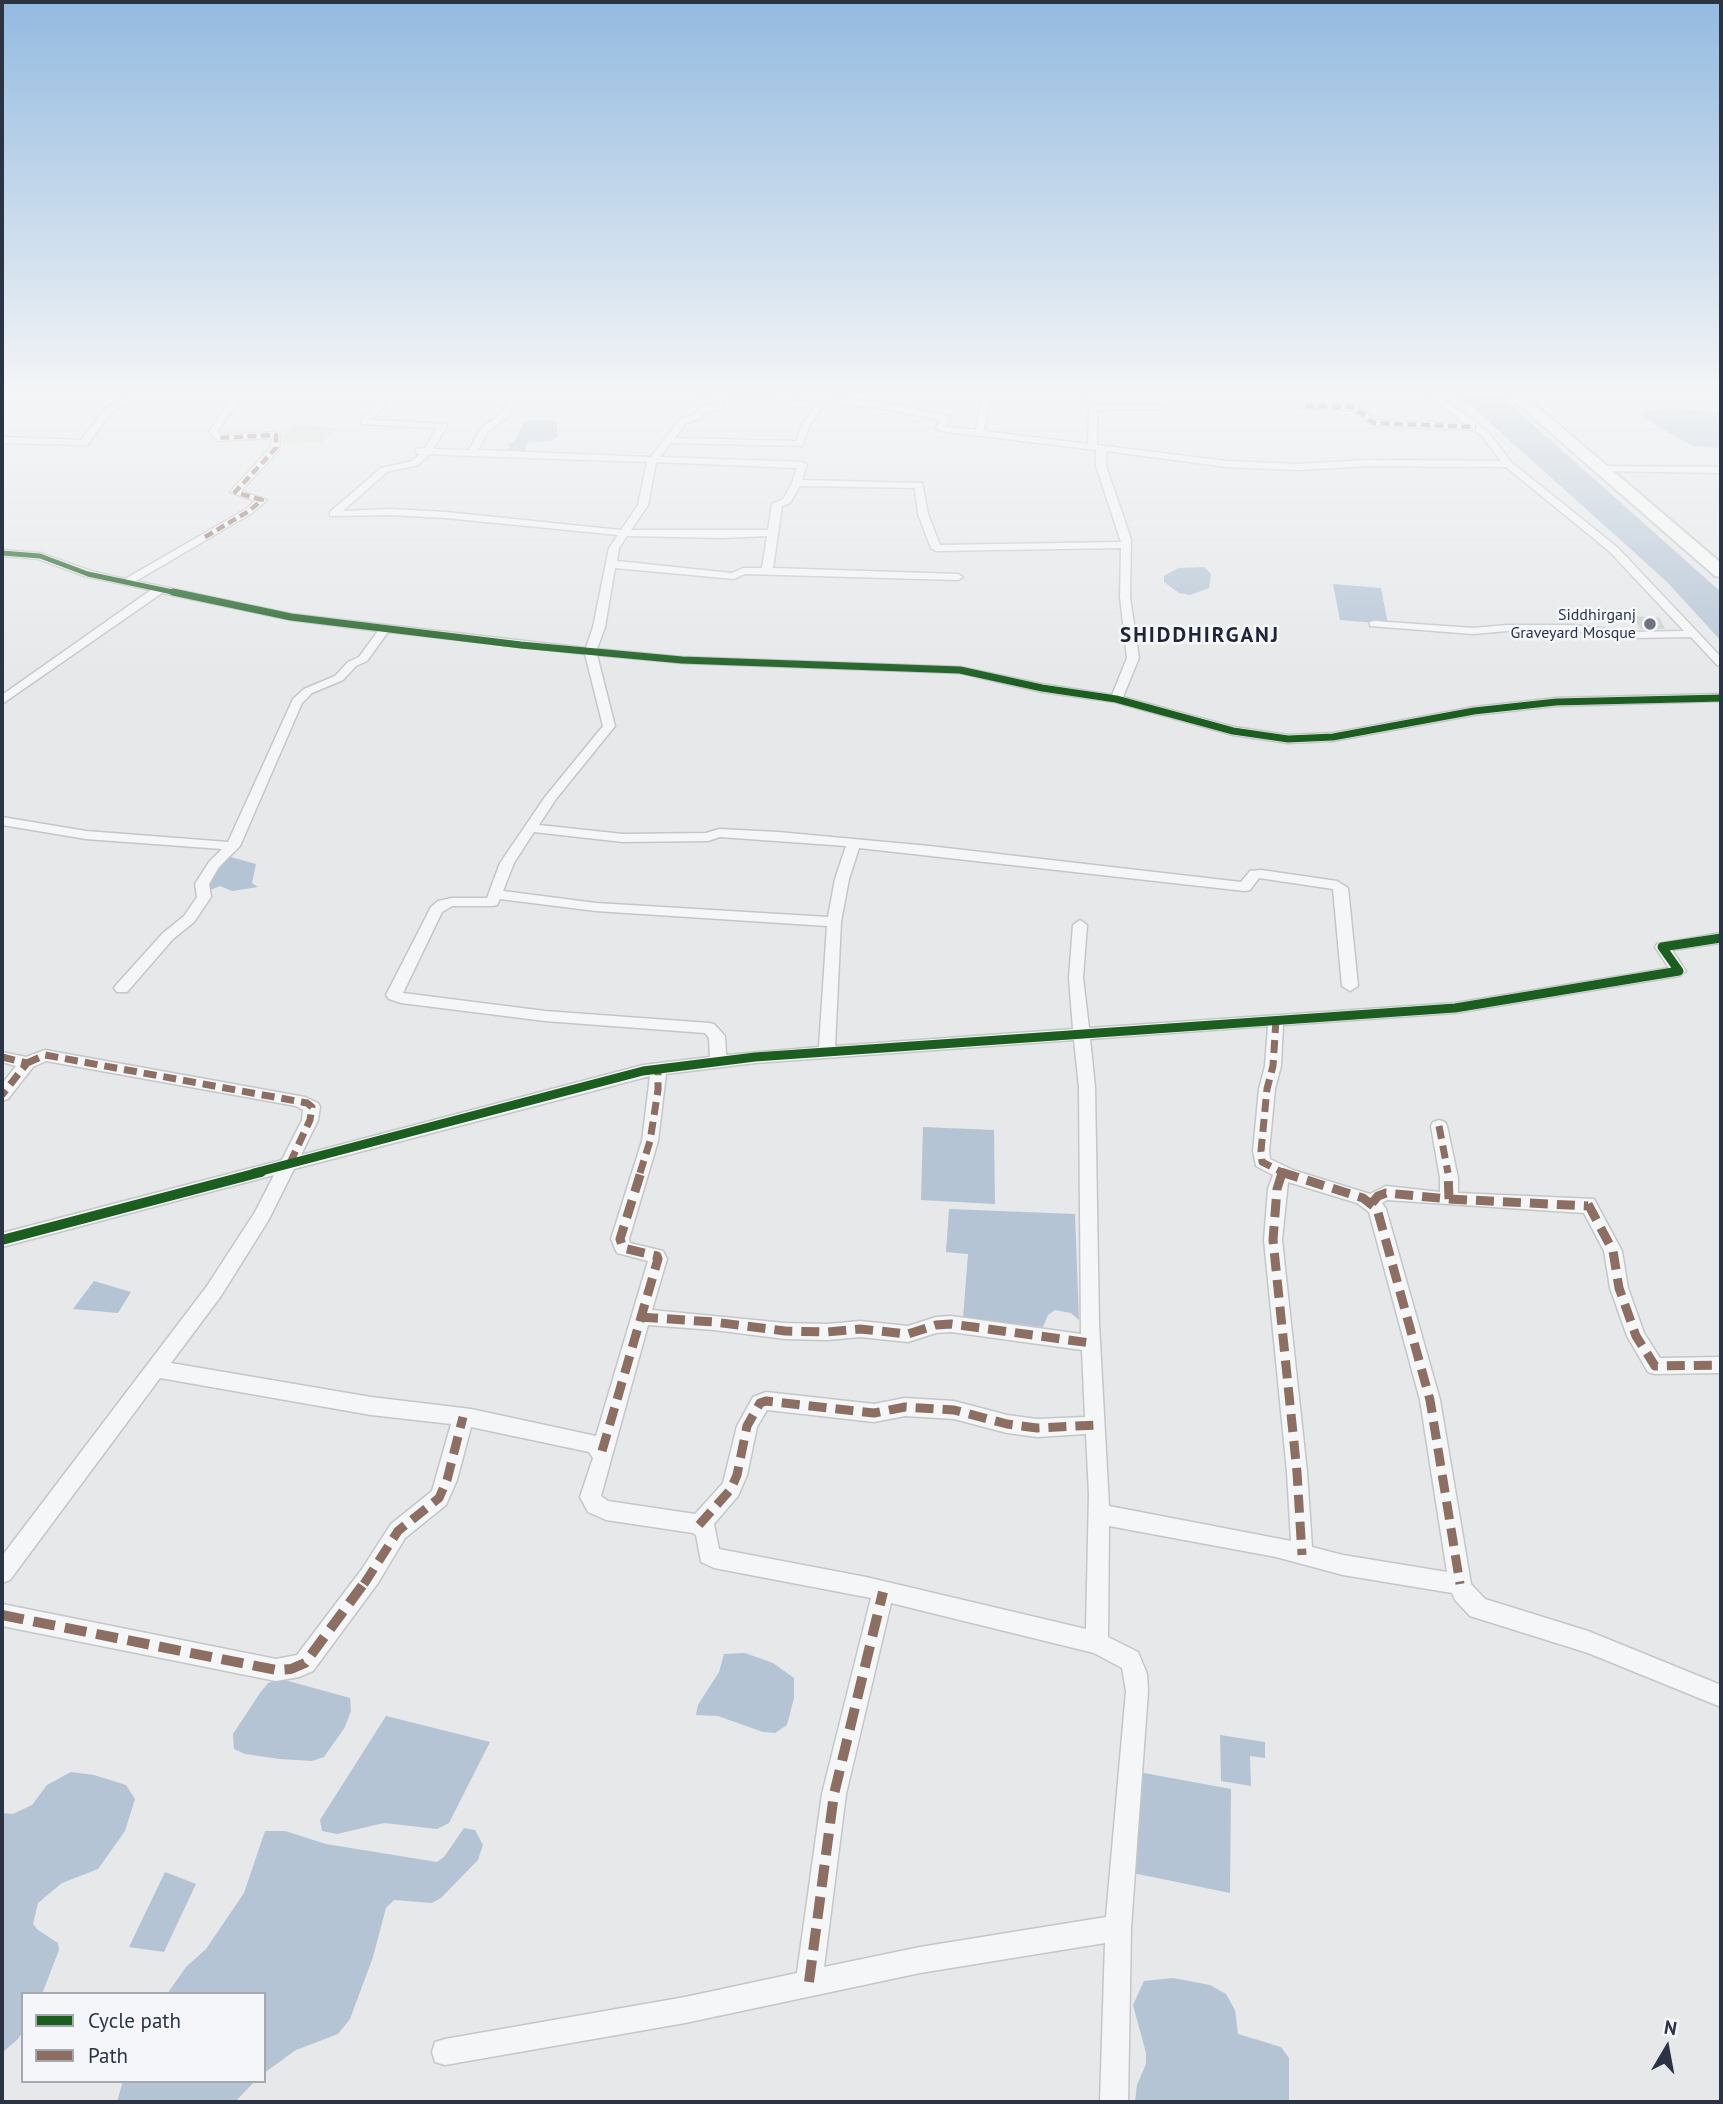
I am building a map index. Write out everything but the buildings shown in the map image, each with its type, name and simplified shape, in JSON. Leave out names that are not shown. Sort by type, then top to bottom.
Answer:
[{"type":"main road","points":[[1625,489],[1721,572]]},
{"type":"street","points":[[128,581],[249,512],[262,500],[235,492],[238,489]]},
{"type":"street","points":[[361,489],[333,513],[446,515],[626,533],[722,536],[773,533]]},
{"type":"street","points":[[646,489],[643,505],[614,548],[599,626],[590,652],[610,726],[551,797],[506,863],[492,902],[452,902],[443,904],[436,910],[394,995],[545,1016],[709,1028],[717,1036],[718,1061]]},
{"type":"street","points":[[767,571],[778,504],[786,501],[793,489]]},
{"type":"street","points":[[920,489],[923,514],[936,548],[1125,545]]},
{"type":"street","points":[[1109,489],[1125,545],[1125,597],[1133,658],[1116,699]]},
{"type":"street","points":[[1539,489],[1613,548],[1721,663]]},
{"type":"street","points":[[2,553],[40,556],[88,574],[241,609],[385,629],[590,652],[774,665],[945,668],[1042,688],[1116,699],[1265,737],[1308,740],[1474,711],[1545,703],[1597,699],[1721,698]]},
{"type":"street","points":[[611,564],[734,576],[743,571],[767,571],[958,577]]},
{"type":"street","points":[[2,700],[160,589]]},
{"type":"street","points":[[1374,624],[1473,631],[1574,628],[1632,635],[1695,634]]},
{"type":"street","points":[[122,988],[168,936],[190,919],[204,897],[202,884],[214,865],[233,846],[297,702],[308,691],[340,678],[352,664],[363,659],[385,629]]},
{"type":"street","points":[[2,821],[86,835],[233,846]]},
{"type":"street","points":[[532,828],[623,838],[708,837],[719,833],[929,850],[1245,887],[1255,874],[1337,885],[1341,888],[1350,986]]},
{"type":"street","points":[[827,1052],[834,922],[842,879],[853,845]]},
{"type":"street","points":[[497,894],[596,907],[834,922]]},
{"type":"street","points":[[1080,925],[1076,978],[1088,1111],[1091,1343],[1099,1514],[1097,1643]]},
{"type":"street","points":[[2,1240],[622,1075],[718,1061],[827,1052],[1455,1008],[1679,971],[1662,947],[1721,939]]},
{"type":"street","points":[[1276,1020],[1273,1066],[1267,1089],[1262,1162],[1282,1173],[1372,1203],[1377,1209],[1430,1401],[1463,1594],[1478,1608],[1487,1612],[1588,1642],[1721,1696]]},
{"type":"street","points":[[2,1095],[27,1063],[45,1055],[307,1103],[312,1107],[310,1120],[289,1165],[241,1250],[156,1369],[2,1573]]},
{"type":"street","points":[[2,1057],[27,1063]]},
{"type":"street","points":[[658,1069],[658,1090],[650,1140],[620,1239],[623,1248],[657,1256],[658,1259],[590,1497],[595,1505],[606,1510],[699,1525],[706,1530],[709,1555],[722,1561],[883,1591],[1097,1643],[1130,1660],[1136,1674],[1137,1690],[1118,1928],[1114,2102]]},
{"type":"street","points":[[1439,1126],[1450,1178],[1449,1199]]},
{"type":"street","points":[[1282,1173],[1276,1189],[1273,1240],[1297,1472],[1302,1555]]},
{"type":"street","points":[[1372,1203],[1385,1193],[1449,1199],[1588,1205],[1613,1251],[1619,1289],[1636,1336],[1655,1367],[1721,1365]]},
{"type":"street","points":[[640,1317],[714,1322],[785,1331],[827,1332],[860,1329],[908,1334],[936,1325],[951,1324],[1091,1343]]},
{"type":"street","points":[[156,1369],[371,1406],[463,1417],[583,1441],[595,1444],[602,1451]]},
{"type":"street","points":[[699,1525],[731,1489],[737,1475],[747,1426],[760,1403],[766,1401],[874,1413],[905,1407],[954,1410],[1007,1424],[1037,1428],[1096,1425]]},
{"type":"street","points":[[2,1615],[224,1658],[276,1671],[305,1663],[370,1576],[398,1531],[439,1498],[447,1480],[463,1417]]},
{"type":"street","points":[[1099,1514],[1276,1547],[1343,1565],[1460,1584]]},
{"type":"street","points":[[809,1983],[834,1794],[883,1591]]},
{"type":"street","points":[[445,2052],[685,2010],[920,1960],[1118,1928]]},
{"type":"water","points":[[1564,489],[1606,489],[1721,592],[1721,641],[1668,583]]},
{"type":"water","points":[[1204,567],[1211,574],[1209,588],[1190,595],[1179,593],[1164,582],[1164,576],[1178,568]]},
{"type":"water","points":[[1333,584],[1381,588],[1388,624],[1340,620]]},
{"type":"water","points":[[227,856],[256,864],[252,883],[258,887],[232,891],[220,886],[205,892],[210,874]]},
{"type":"water","points":[[923,1127],[994,1130],[995,1204],[921,1200]]},
{"type":"water","points":[[949,1209],[1075,1214],[1079,1320],[1071,1313],[1055,1310],[1048,1315],[1043,1327],[963,1318],[968,1254],[946,1252]]},
{"type":"water","points":[[94,1281],[131,1292],[118,1313],[73,1309]]},
{"type":"water","points":[[745,1653],[773,1663],[794,1678],[794,1698],[787,1725],[775,1733],[763,1732],[718,1716],[696,1715],[698,1705],[719,1672],[724,1654]]},
{"type":"water","points":[[281,1679],[350,1698],[351,1711],[345,1727],[324,1757],[312,1761],[280,1759],[245,1754],[234,1749],[233,1734],[260,1693],[268,1683]]},
{"type":"water","points":[[386,1716],[490,1742],[449,1823],[437,1829],[384,1823],[337,1834],[322,1831],[320,1820]]},
{"type":"water","points":[[1220,1735],[1265,1742],[1265,1758],[1250,1756],[1251,1786],[1221,1781]]},
{"type":"water","points":[[1133,1771],[1231,1789],[1230,1893],[1128,1872]]},
{"type":"water","points":[[71,1772],[94,1775],[126,1785],[135,1799],[125,1831],[98,1869],[62,1883],[38,1903],[33,1924],[58,1943],[59,1950],[43,1992],[21,1992],[21,2034],[2,2053],[2,1813],[13,1814],[32,1805],[47,1785]]},
{"type":"water","points":[[464,1828],[475,1830],[483,1845],[478,1860],[441,1898],[432,1903],[394,1900],[386,1908],[373,1957],[350,2019],[338,2034],[296,2050],[266,2072],[266,1992],[168,1992],[186,1967],[206,1949],[244,1893],[265,1831],[285,1831],[326,1844],[437,1862],[444,1857]]},
{"type":"water","points":[[165,1872],[196,1884],[164,1952],[129,1947]]},
{"type":"water","points":[[1173,1978],[1210,1985],[1226,1994],[1235,2010],[1238,2034],[1281,2047],[1289,2058],[1289,2102],[1135,2102],[1137,2085],[1146,2064],[1146,2053],[1133,2005],[1144,1981]]},
{"type":"water","points":[[122,2083],[253,2083],[235,2102],[117,2102]]},
{"type":"marked path","points":[[205,537],[249,511],[262,500],[235,492],[238,489]]},
{"type":"marked path","points":[[1276,1020],[1273,1066],[1267,1089],[1262,1162],[1287,1175],[1363,1198],[1377,1209],[1430,1400],[1460,1584]]},
{"type":"marked path","points":[[27,1063],[45,1055],[307,1103],[312,1107],[310,1120],[289,1165]]},
{"type":"marked path","points":[[2,1057],[27,1063],[2,1095]]},
{"type":"marked path","points":[[602,1451],[658,1259],[657,1256],[623,1248],[620,1239],[650,1141],[658,1090],[658,1068]]},
{"type":"marked path","points":[[1372,1203],[1378,1196],[1386,1193],[1449,1199],[1449,1178],[1439,1126]]},
{"type":"marked path","points":[[1282,1173],[1277,1189],[1273,1240],[1297,1472],[1302,1555]]},
{"type":"marked path","points":[[1449,1199],[1588,1206]]},
{"type":"marked path","points":[[1588,1204],[1613,1251],[1619,1288],[1636,1336],[1655,1366],[1721,1365]]},
{"type":"marked path","points":[[640,1317],[714,1322],[785,1331],[827,1332],[860,1329],[908,1334],[936,1325],[951,1324],[1091,1343]]},
{"type":"marked path","points":[[699,1525],[731,1489],[737,1475],[747,1426],[760,1403],[766,1401],[874,1413],[905,1407],[954,1410],[1007,1424],[1037,1428],[1096,1425]]},
{"type":"marked path","points":[[2,1615],[276,1670],[291,1669],[305,1663],[370,1576],[398,1531],[439,1498],[447,1480],[463,1417]]},
{"type":"marked path","points":[[809,1982],[834,1794],[883,1592]]},
{"type":"cycle path","points":[[2,553],[40,556],[88,574],[291,617],[521,645],[682,660],[960,670],[1042,688],[1116,699],[1233,731],[1288,739],[1333,737],[1474,711],[1556,702],[1721,698]]},
{"type":"cycle path","points":[[2,1240],[643,1071],[755,1057],[1455,1008],[1679,971],[1662,947],[1721,938]]},
{"type":"place","name":"Siddhirganj Graveyard Mosque","points":[[1650,624]]},
{"type":"district","name":"SHIDDHIRGANJ","points":[[1200,636]]}]
